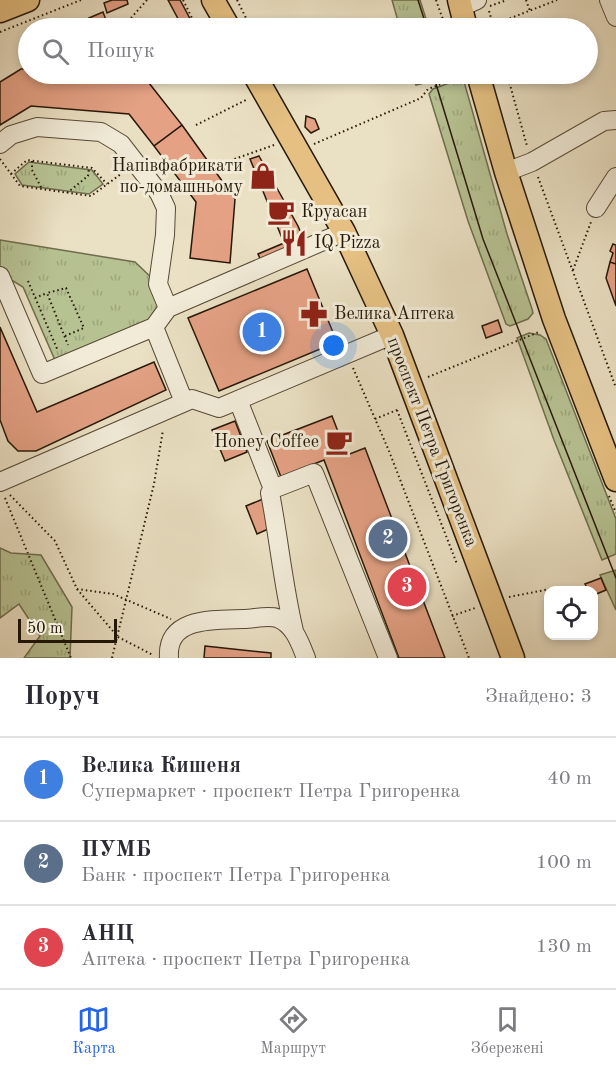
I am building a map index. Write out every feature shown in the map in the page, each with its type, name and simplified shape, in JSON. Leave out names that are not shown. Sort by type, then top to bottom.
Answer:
[{"type":"main road","points":[[0,11],[27,0]]},
{"type":"main road","points":[[213,0],[223,18]]},
{"type":"main road","points":[[468,18],[471,3]]},
{"type":"main road","name":"проспект Петра Григоренка","points":[[260,84],[344,232],[392,335],[513,658]]},
{"type":"main road","points":[[475,84],[554,319],[616,480]]},
{"type":"lane","points":[[609,0],[616,17]]},
{"type":"lane","points":[[506,172],[532,162],[604,121],[616,120]]},
{"type":"lane","points":[[0,144],[11,135],[38,127],[101,132],[121,144],[159,193],[166,208],[165,235],[158,284],[168,308]]},
{"type":"lane","points":[[596,208],[616,177]]},
{"type":"lane","points":[[0,277],[42,374],[154,327],[168,308],[344,232]]},
{"type":"lane","points":[[154,327],[184,402]]},
{"type":"lane","points":[[4,491],[166,409],[192,399],[219,408],[392,335]]},
{"type":"lane","points":[[238,400],[273,489]]},
{"type":"lane","points":[[306,658],[294,630],[286,598],[279,539],[270,494],[273,489],[314,473],[388,658]]},
{"type":"lane","points":[[169,658],[171,640],[185,626],[199,621],[276,618],[294,630]]},
{"type":"path","points":[[35,18],[81,0]]},
{"type":"path","points":[[131,18],[147,0]]},
{"type":"path","points":[[183,0],[192,18]]},
{"type":"path","points":[[237,0],[246,18]]},
{"type":"path","points":[[436,0],[442,18]]},
{"type":"path","points":[[471,3],[486,0]]},
{"type":"path","points":[[471,3],[507,0]]},
{"type":"path","points":[[526,0],[530,11]]},
{"type":"path","points":[[514,18],[557,0]]},
{"type":"path","points":[[471,3],[485,18]]},
{"type":"path","points":[[0,32],[18,25]]},
{"type":"path","points":[[311,146],[320,140],[421,98],[428,88],[440,84]]},
{"type":"path","points":[[510,84],[532,162],[616,388]]},
{"type":"path","points":[[196,125],[248,99]]},
{"type":"path","points":[[226,162],[275,145]]},
{"type":"path","points":[[0,159],[20,186],[91,196],[135,164]]},
{"type":"path","points":[[11,174],[27,160],[92,168],[107,184]]},
{"type":"path","points":[[32,161],[32,170],[43,189]]},
{"type":"path","points":[[67,193],[88,176],[89,168]]},
{"type":"path","points":[[573,271],[596,208]]},
{"type":"path","points":[[28,281],[61,358]]},
{"type":"path","points":[[35,298],[66,288],[84,328],[65,336]]},
{"type":"path","points":[[47,293],[72,353]]},
{"type":"path","points":[[428,377],[545,330]]},
{"type":"path","points":[[347,354],[469,658]]},
{"type":"path","points":[[112,658],[153,484],[166,409]]},
{"type":"path","points":[[375,419],[397,410],[458,564]]},
{"type":"path","points":[[4,491],[54,541],[77,589],[118,637],[156,658]]},
{"type":"path","points":[[4,491],[71,658]]},
{"type":"path","points":[[77,589],[113,594],[185,626]]},
{"type":"green space","points":[[392,0],[420,0],[426,18],[397,18]]},
{"type":"green space","points":[[447,84],[465,84],[507,234],[533,313],[528,319],[510,326],[506,324],[468,221],[429,94],[433,89]]},
{"type":"green space","points":[[29,162],[92,170],[103,184],[89,194],[22,185],[15,174]]},
{"type":"green space","points":[[0,240],[135,262],[158,284],[168,308],[154,327],[58,367],[23,287],[0,273]]},
{"type":"green space","points":[[529,333],[546,339],[616,519],[616,554],[602,560],[554,440],[517,338]]},
{"type":"green space","points":[[0,548],[11,553],[41,555],[72,607],[70,658],[24,658],[40,636],[19,604],[0,618]]},
{"type":"green space","points":[[616,570],[616,610],[600,575]]},
{"type":"building","points":[[112,0],[127,0],[128,4],[107,13],[104,3]]},
{"type":"building","points":[[168,0],[180,0],[190,18],[178,18]]},
{"type":"building","points":[[103,12],[105,18],[89,18]]},
{"type":"building","points":[[18,71],[18,84],[150,84],[182,125],[154,146],[129,114],[31,106],[0,125],[0,82]]},
{"type":"building","points":[[306,116],[315,119],[319,129],[311,133],[305,127]]},
{"type":"building","points":[[182,125],[235,199],[230,263],[190,258],[196,202],[154,146]]},
{"type":"building","points":[[259,156],[306,245],[262,263],[258,254],[284,243],[250,159]]},
{"type":"building","points":[[613,244],[616,245],[616,264],[610,262],[613,253],[610,251]]},
{"type":"building","points":[[610,262],[616,264],[616,306],[606,278]]},
{"type":"building","points":[[307,269],[337,342],[219,391],[188,318]]},
{"type":"building","points":[[498,320],[502,332],[486,338],[482,326]]},
{"type":"building","points":[[0,327],[37,412],[154,362],[166,390],[36,451],[18,451],[8,441],[0,420]]},
{"type":"building","points":[[332,416],[347,455],[365,448],[445,658],[399,658],[324,460],[281,477],[267,441]]},
{"type":"building","points":[[235,421],[247,452],[225,461],[212,430]]},
{"type":"building","points":[[263,499],[275,526],[257,534],[246,506]]},
{"type":"building","points":[[601,578],[606,590],[598,593],[598,586],[586,586],[585,584]]},
{"type":"building","points":[[205,646],[271,653],[271,658],[204,658]]},
{"type":"tram line","points":[[418,0],[424,18]]},
{"type":"tram line","points":[[436,84],[483,239],[616,578]]},
{"type":"place","name":"Напівфабрикати по-домашньому","points":[[263,176]]},
{"type":"place","name":"Круасан","points":[[281,212]]},
{"type":"place","name":"IQ Pizza","points":[[294,243]]},
{"type":"place","name":"Велика Аптека","points":[[314,314]]},
{"type":"place","name":"Велика Кишеня","points":[[262,332]]},
{"type":"place","name":"Honey Coffee","points":[[339,442]]},
{"type":"place","name":"ПУМБ","points":[[388,539]]},
{"type":"place","name":"АНЦ","points":[[407,587]]}]
